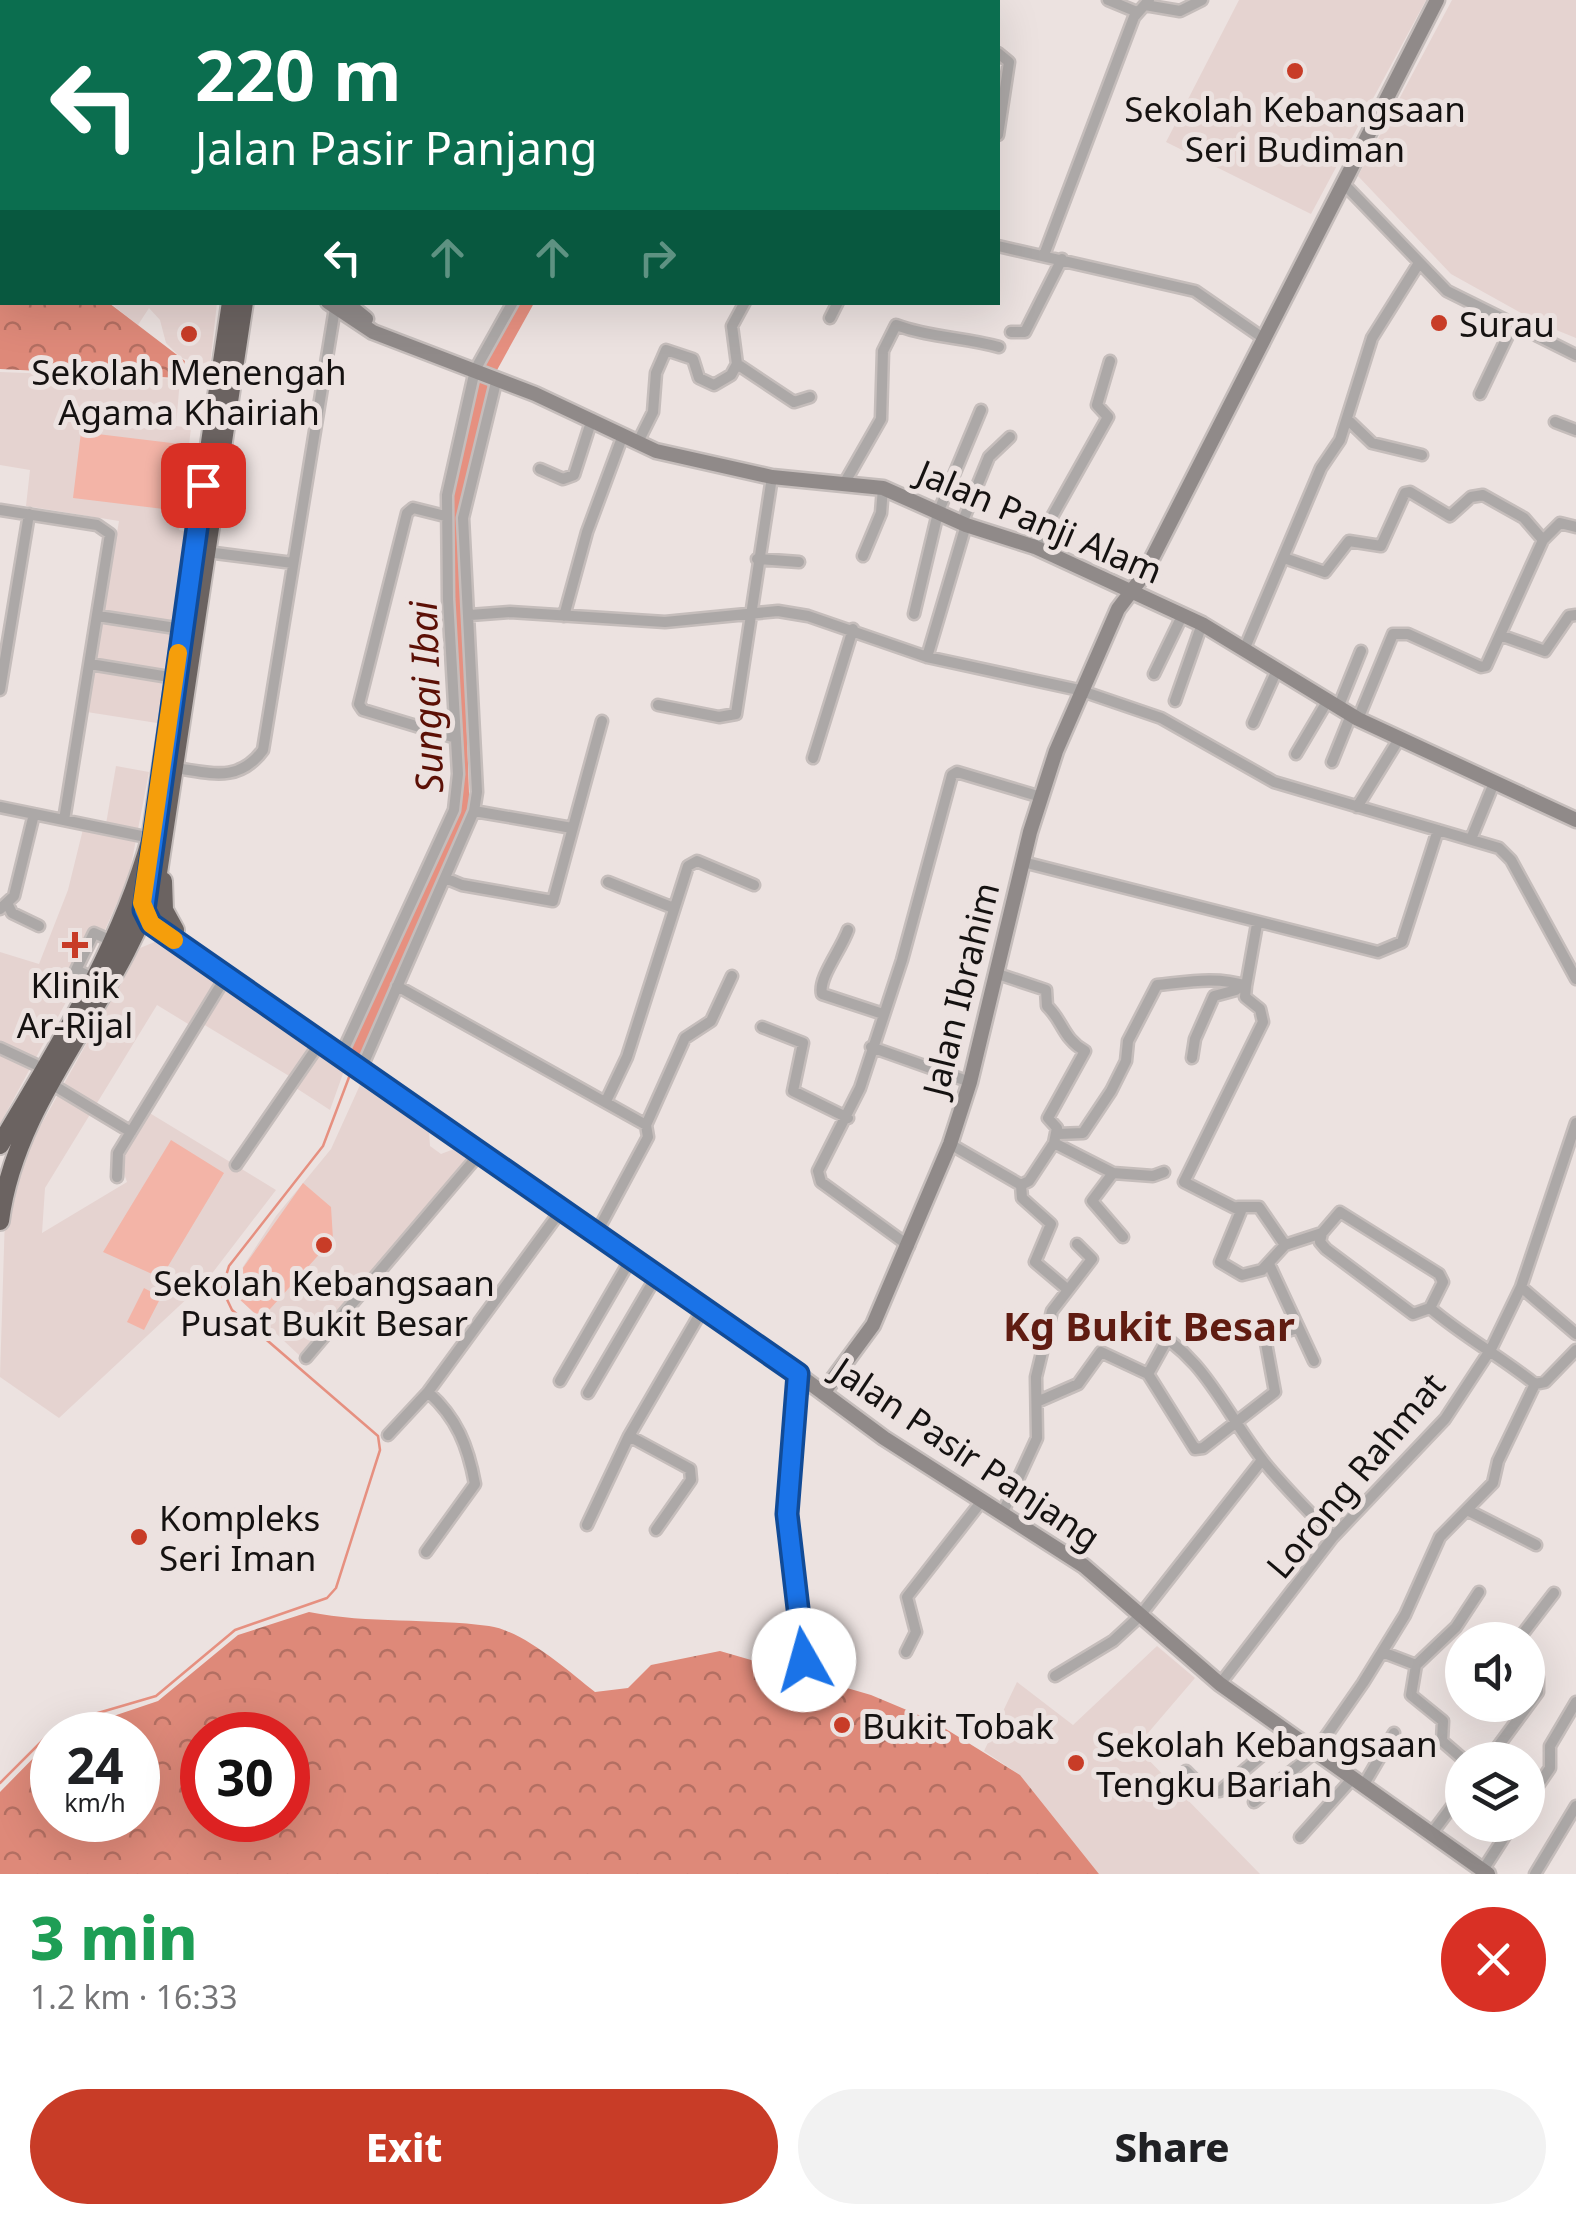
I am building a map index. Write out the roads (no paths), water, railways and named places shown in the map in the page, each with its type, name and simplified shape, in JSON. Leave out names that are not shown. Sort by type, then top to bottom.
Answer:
[{"type":"highway","points":[[146,915],[142,903],[150,838],[230,305]]},
{"type":"highway","points":[[95,979],[146,915],[168,820],[244,305]]},
{"type":"highway","points":[[120,947],[170,931],[162,901],[168,820]]},
{"type":"highway","points":[[1,1143],[49,1077],[120,947],[150,838]]},
{"type":"highway","points":[[0,1220],[7,1181],[25,1134],[95,979],[134,920],[146,915]]},
{"type":"highway","points":[[0,1178],[25,1134]]},
{"type":"main road","name":"Jalan Ibrahim","points":[[823,1393],[873,1325],[950,1144],[970,1082],[1040,797],[1079,690],[1132,588],[1143,576],[1437,0]]},
{"type":"main road","name":"Jalan Panji Alam","points":[[337,305],[373,332],[497,378],[684,459],[772,477],[883,488],[964,524],[1132,588],[1202,624],[1399,739],[1576,820]]},
{"type":"main road","name":"Jalan Pasir Panjang","points":[[146,915],[980,1502],[1084,1566],[1220,1684],[1486,1872]]},
{"type":"street","points":[[1108,0],[1180,11],[1202,0]]},
{"type":"street","points":[[1044,255],[1144,6]]},
{"type":"street","points":[[1000,54],[1010,62],[1010,76],[1000,125]]},
{"type":"street","points":[[1344,184],[1419,263],[1466,304],[1576,355]]},
{"type":"street","points":[[1000,246],[1195,291],[1263,338]]},
{"type":"street","points":[[1012,332],[1025,332],[1062,259]]},
{"type":"street","points":[[1244,650],[1346,420],[1372,338],[1419,263]]},
{"type":"street","points":[[176,768],[232,775],[254,763],[263,750],[336,305]]},
{"type":"street","points":[[362,1068],[474,811],[477,792],[470,615],[458,598],[444,516],[475,370],[510,305]]},
{"type":"street","points":[[638,442],[654,412],[656,372],[666,350],[693,358],[699,378],[714,385],[731,375],[737,364],[732,326],[743,305]]},
{"type":"street","points":[[830,318],[836,305]]},
{"type":"street","points":[[845,482],[880,422],[882,351],[896,325],[931,338],[968,339],[998,347]]},
{"type":"street","points":[[1480,394],[1512,326]]},
{"type":"street","points":[[1035,548],[1108,416],[1098,404],[1110,361]]},
{"type":"street","points":[[737,364],[794,402],[810,397]]},
{"type":"street","points":[[342,1053],[454,810],[463,518],[497,378]]},
{"type":"street","points":[[914,614],[938,513],[981,410]]},
{"type":"street","points":[[540,469],[563,480],[574,475],[592,419]]},
{"type":"street","points":[[1346,420],[1372,443],[1422,455]]},
{"type":"street","points":[[1555,422],[1576,430]]},
{"type":"street","points":[[564,616],[587,532],[623,435]]},
{"type":"street","points":[[926,657],[964,524],[989,457],[1010,437]]},
{"type":"street","points":[[658,705],[734,717],[772,477]]},
{"type":"street","points":[[863,556],[880,512],[883,488]]},
{"type":"street","points":[[1284,558],[1326,572],[1349,541],[1381,546],[1404,494],[1410,492],[1454,516],[1471,497],[1483,494],[1524,518],[1543,540]]},
{"type":"street","points":[[444,516],[413,508],[407,513],[359,704],[363,710],[456,738]]},
{"type":"street","points":[[0,510],[97,526],[110,534],[64,820]]},
{"type":"street","points":[[0,690],[29,514]]},
{"type":"street","points":[[1296,754],[1344,710],[1393,634],[1408,634],[1486,666],[1543,540],[1560,523],[1576,528]]},
{"type":"street","points":[[208,552],[293,564]]},
{"type":"street","points":[[757,559],[799,562]]},
{"type":"street","points":[[470,615],[510,612],[665,622],[778,611],[852,629],[926,657],[1079,690],[1160,718],[1274,782],[1506,852],[1576,979]]},
{"type":"street","points":[[1154,674],[1182,614]]},
{"type":"street","points":[[1500,635],[1545,652],[1570,616],[1576,615]]},
{"type":"street","points":[[98,616],[182,630]]},
{"type":"street","points":[[1175,701],[1202,624]]},
{"type":"street","points":[[813,758],[852,629]]},
{"type":"street","points":[[1332,762],[1361,651]]},
{"type":"street","points":[[90,664],[175,678]]},
{"type":"street","points":[[1253,723],[1277,670]]},
{"type":"street","points":[[445,878],[462,885],[554,901],[602,722]]},
{"type":"street","points":[[1357,807],[1399,739]]},
{"type":"street","points":[[909,1246],[817,1178],[848,1118],[954,772],[1040,797]]},
{"type":"street","points":[[1471,840],[1494,782]]},
{"type":"street","points":[[0,807],[150,838]]},
{"type":"street","points":[[474,811],[572,828]]},
{"type":"street","points":[[34,814],[4,907],[38,926]]},
{"type":"street","points":[[1023,862],[1378,952],[1402,942],[1438,830]]},
{"type":"street","points":[[606,1102],[627,1057],[671,907],[692,861],[754,885]]},
{"type":"street","points":[[608,882],[671,907]]},
{"type":"street","points":[[1257,924],[1243,985],[1245,996],[1260,1008],[1263,1022],[1184,1182],[1238,1206],[1259,1208],[1286,1245]]},
{"type":"street","points":[[848,930],[841,952],[822,979],[822,994],[882,1014]]},
{"type":"street","points":[[117,1177],[115,1160],[228,973]]},
{"type":"street","points":[[995,973],[1046,990],[1047,1006],[1057,1015],[1060,1030],[1085,1051],[1050,1113],[1056,1138],[1112,1173],[1153,1176],[1164,1172]]},
{"type":"street","points":[[597,1232],[648,1137],[646,1126],[685,1038],[711,1021],[732,976]]},
{"type":"street","points":[[1021,1185],[1030,1181],[1056,1138],[1083,1133],[1099,1114],[1157,985],[1182,980],[1208,984],[1222,978],[1243,985]]},
{"type":"street","points":[[1192,1058],[1195,1039],[1214,996],[1243,985]]},
{"type":"street","points":[[397,986],[646,1126]]},
{"type":"street","points":[[762,1027],[803,1043],[793,1091],[848,1118]]},
{"type":"street","points":[[236,1165],[322,1040]]},
{"type":"street","points":[[0,1048],[131,1132]]},
{"type":"street","points":[[871,1048],[970,1082]]},
{"type":"street","name":"Lorong Rahmat","points":[[1220,1684],[1333,1537],[1446,1419],[1492,1349],[1521,1288],[1576,1123]]},
{"type":"street","points":[[950,1144],[1021,1185]]},
{"type":"street","points":[[306,1358],[481,1152]]},
{"type":"street","points":[[1112,1173],[1092,1201],[1123,1237]]},
{"type":"street","points":[[1021,1185],[1022,1198],[1051,1224],[1034,1262],[1067,1290]]},
{"type":"street","points":[[1238,1206],[1239,1218],[1222,1249],[1220,1262],[1242,1275],[1269,1264],[1286,1245],[1322,1233]]},
{"type":"street","points":[[388,1435],[428,1392],[562,1209]]},
{"type":"street","points":[[1340,1212],[1439,1274],[1443,1282],[1430,1308],[1413,1314],[1326,1249],[1320,1242],[1322,1233],[1340,1212]]},
{"type":"street","points":[[1002,1514],[1037,1438],[1036,1377],[1050,1319],[1092,1259],[1077,1244]]},
{"type":"street","points":[[560,1380],[632,1257]]},
{"type":"street","points":[[1269,1264],[1314,1360]]},
{"type":"street","points":[[588,1393],[658,1275]]},
{"type":"street","points":[[1521,1288],[1576,1334]]},
{"type":"street","points":[[587,1525],[629,1436],[704,1308]]},
{"type":"street","points":[[1430,1308],[1468,1340],[1492,1349],[1535,1384]]},
{"type":"street","points":[[1142,1322],[1186,1351],[1240,1421],[1262,1460],[1333,1537]]},
{"type":"street","points":[[1039,1401],[1078,1384],[1101,1352],[1148,1374],[1195,1449],[1276,1392],[1266,1343],[1270,1337],[1297,1328]]},
{"type":"street","points":[[1148,1374],[1168,1338]]},
{"type":"street","points":[[1535,1384],[1545,1382],[1576,1350]]},
{"type":"street","points":[[798,1374],[787,1514],[804,1660]]},
{"type":"street","points":[[1254,1802],[1315,1752],[1382,1652],[1440,1538],[1493,1482],[1498,1461],[1535,1384]]},
{"type":"street","points":[[426,1552],[475,1484],[462,1434],[448,1410],[428,1392]]},
{"type":"street","points":[[629,1436],[690,1469],[691,1480],[656,1530]]},
{"type":"street","points":[[1055,1676],[1113,1641],[1139,1616],[1262,1460]]},
{"type":"street","points":[[906,1652],[916,1632],[907,1597],[980,1502]]},
{"type":"street","points":[[1469,1511],[1536,1544]]},
{"type":"street","points":[[1445,1744],[1443,1720],[1410,1695],[1416,1665],[1456,1627],[1479,1592]]},
{"type":"street","points":[[1532,1622],[1554,1593]]},
{"type":"street","points":[[1382,1652],[1416,1665]]},
{"type":"street","points":[[1545,1775],[1550,1768],[1550,1746],[1576,1702]]},
{"type":"street","points":[[1300,1838],[1357,1783],[1394,1732]]},
{"type":"street","points":[[1186,1770],[1206,1791],[1220,1791],[1288,1733]]},
{"type":"street","points":[[1535,1874],[1576,1806]]},
{"type":"street","points":[[1432,1834],[1445,1816]]},
{"type":"street","points":[[1486,1872],[1503,1842]]},
{"type":"waterway","name":"Sungai Ibai","points":[[489,369],[524,305]]},
{"type":"waterway","name":"Sungai Ibai","points":[[357,1053],[462,807],[452,521],[484,380]]},
{"type":"waterway","points":[[0,1783],[52,1731],[74,1720],[156,1696],[235,1630],[327,1598],[336,1588],[380,1450],[378,1436],[232,1310],[222,1289],[229,1266],[323,1146],[351,1072]]},
{"type":"place","name":"Sekolah Kebangsaan Seri Budiman","points":[[1295,71]]},
{"type":"place","name":"Surau","points":[[1439,323]]},
{"type":"place","name":"Sekolah Menengah Agama Khairiah","points":[[189,334]]},
{"type":"place","name":"Klinik Ar-Rijal","points":[[75,945]]},
{"type":"place","name":"Sekolah Kebangsaan Pusat Bukit Besar","points":[[324,1245]]},
{"type":"place","name":"Kompleks Seri Iman","points":[[139,1537]]},
{"type":"place","name":"Bukit Tobak","points":[[842,1725]]},
{"type":"place","name":"Sekolah Kebangsaan Tengku Bariah","points":[[1076,1763]]},
{"type":"district","name":"Kg Bukit Besar","points":[[1149,1325]]}]
